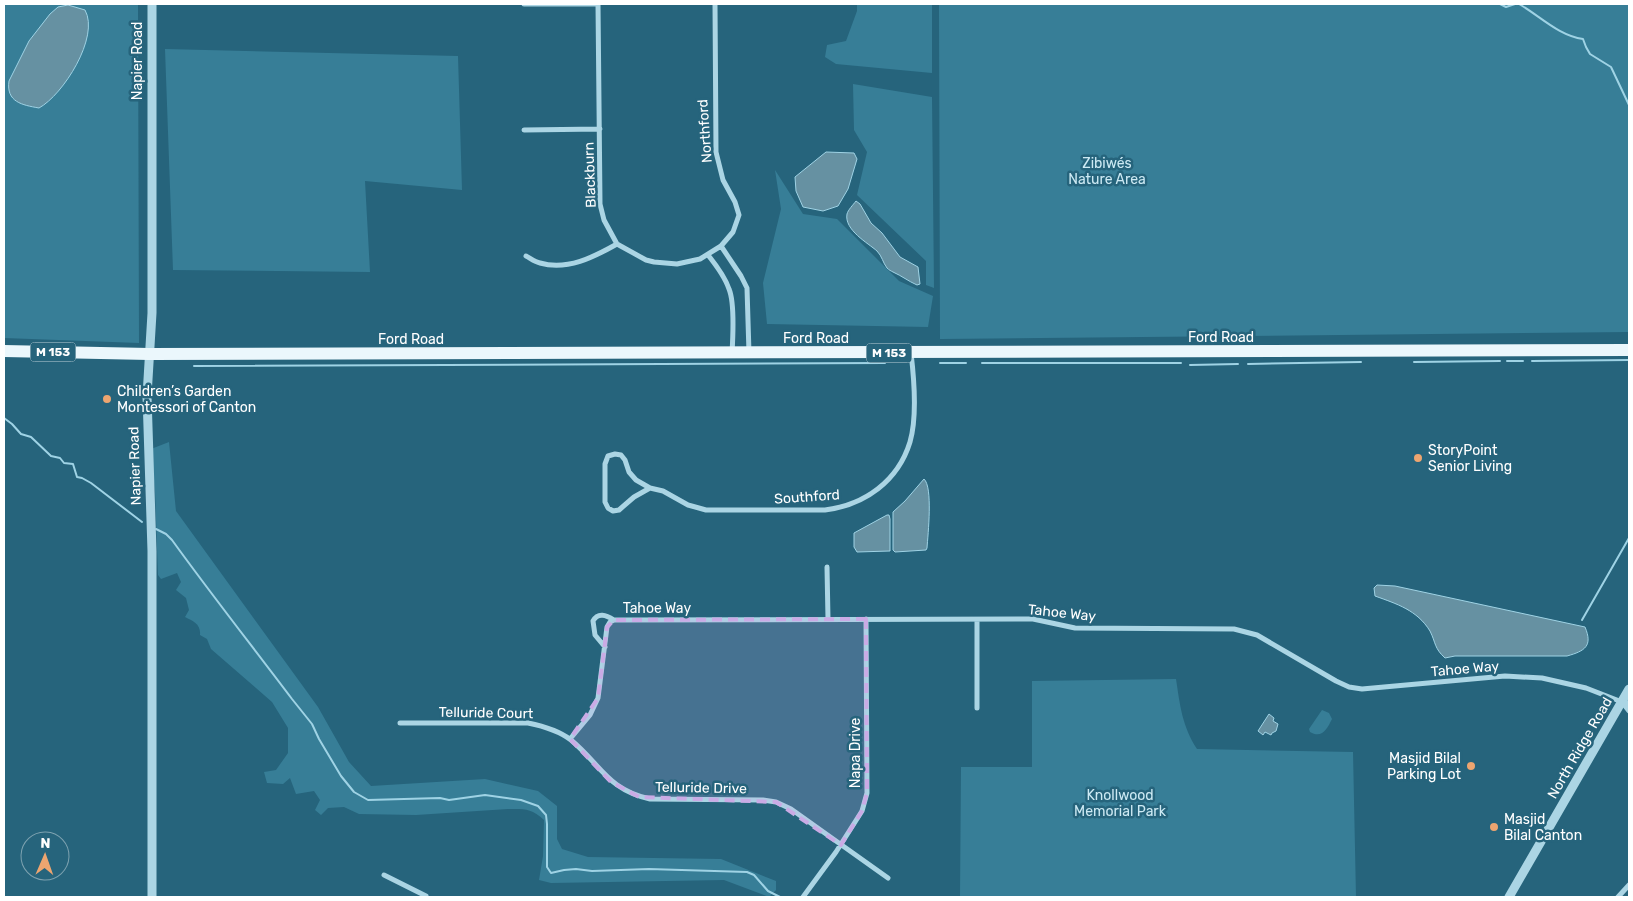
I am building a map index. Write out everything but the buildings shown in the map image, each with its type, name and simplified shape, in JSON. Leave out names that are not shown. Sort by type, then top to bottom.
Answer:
[{"type":"main road","name":"Ford Road","points":[[4,351],[149,354],[1629,350]]},
{"type":"street","name":"Napier Road","points":[[152,4],[152,313],[146,396],[152,551],[152,897]]},
{"type":"street","points":[[524,4],[598,4]]},
{"type":"street","name":"Blackburn","points":[[598,4],[600,204],[604,220],[617,244]]},
{"type":"street","name":"Northford","points":[[708,255],[721,246],[734,232],[739,216],[735,202],[723,180],[716,152],[715,4]]},
{"type":"street","points":[[524,130],[600,129]]},
{"type":"street","points":[[526,256],[541,263],[561,265],[591,259],[617,244],[646,260],[661,264],[685,263],[708,255],[724,277],[730,290],[733,334],[732,353]]},
{"type":"street","points":[[721,246],[747,288],[749,353]]},
{"type":"street","name":"Southford","points":[[650,488],[634,497],[619,510],[613,511],[608,508],[605,502],[605,464],[608,456],[621,455],[632,477],[650,488],[663,491],[688,505],[706,510],[826,510],[864,499],[891,477],[901,463],[910,441],[913,427],[911,353]]},
{"type":"street","points":[[828,567],[828,619]]},
{"type":"street","points":[[605,647],[595,635],[592,621],[600,615],[614,620]]},
{"type":"street","name":"Napa Drive","points":[[803,897],[841,845],[862,811],[867,792],[866,619]]},
{"type":"street","name":"Tahoe Way","points":[[570,739],[590,715],[598,698],[607,627],[614,620],[1033,619],[1075,628],[1234,629],[1257,636],[1349,687],[1362,689],[1505,676],[1542,678],[1586,688],[1625,703]]},
{"type":"street","points":[[977,620],[977,708]]},
{"type":"street","name":"North Ridge Road","points":[[1509,897],[1625,703],[1629,689]]},
{"type":"street","points":[[1625,703],[1629,711]]},
{"type":"street","name":"Telluride Court","points":[[400,723],[528,723],[543,726],[570,739]]},
{"type":"street","name":"Telluride Drive","points":[[570,739],[611,782],[639,797],[650,799],[776,802],[791,809],[888,878]]},
{"type":"street","points":[[384,875],[427,897]]},
{"type":"street","points":[[1618,897],[1629,885]]},
{"type":"highlighted area","points":[[866,619],[867,793],[862,811],[841,845],[776,802],[639,797],[611,782],[570,739],[598,698],[607,627],[614,620]]},
{"type":"green space","points":[[4,4],[138,4],[139,343],[4,338]]},
{"type":"green space","points":[[857,4],[932,4],[932,73],[836,64],[825,57],[827,45],[846,41],[857,11]]},
{"type":"green space","name":"Zibiwés Nature Area","points":[[939,4],[1629,4],[1629,332],[940,339]]},
{"type":"green space","points":[[165,49],[458,56],[462,190],[365,181],[370,272],[173,270]]},
{"type":"green space","points":[[853,84],[932,97],[934,288],[926,285],[926,261],[857,195],[867,152],[854,130]]},
{"type":"green space","points":[[775,170],[803,214],[837,219],[899,281],[933,296],[928,327],[767,324],[763,283],[781,209]]},
{"type":"green space","points":[[169,442],[176,511],[318,707],[349,762],[371,786],[485,779],[538,791],[557,806],[557,839],[562,849],[588,857],[721,859],[776,881],[776,890],[769,897],[724,880],[551,883],[539,880],[543,856],[544,820],[531,811],[508,809],[416,815],[359,814],[344,807],[328,808],[321,815],[315,810],[320,800],[314,791],[296,794],[290,778],[283,784],[267,783],[264,772],[276,770],[288,753],[288,728],[272,702],[211,649],[207,639],[200,635],[198,626],[185,617],[189,610],[186,598],[176,590],[181,582],[177,573],[161,579],[158,575],[155,492],[151,449]]},
{"type":"green space","name":"Knollwood Memorial Park","points":[[1176,679],[1180,707],[1185,724],[1197,749],[1353,752],[1356,897],[960,897],[961,767],[1032,767],[1032,681]]},
{"type":"green space","points":[[1322,710],[1329,713],[1332,719],[1324,732],[1314,734],[1309,729]]},
{"type":"shaded area","points":[[68,5],[85,10],[88,21],[88,35],[77,64],[58,91],[39,108],[21,104],[10,94],[9,81],[29,41],[50,14],[58,7]]},
{"type":"shaded area","points":[[826,152],[854,153],[857,159],[848,189],[838,206],[823,211],[803,207],[796,191],[795,177]]},
{"type":"shaded area","points":[[856,201],[860,204],[871,223],[882,233],[900,257],[918,267],[920,284],[917,285],[888,269],[877,251],[853,231],[847,220],[847,214]]},
{"type":"shaded area","points":[[924,479],[927,484],[929,501],[927,548],[926,550],[895,552],[893,550],[893,512]]},
{"type":"shaded area","points":[[889,515],[890,519],[890,551],[857,552],[854,547],[854,533]]},
{"type":"shaded area","points":[[1377,585],[1395,586],[1585,627],[1588,643],[1583,650],[1567,656],[1455,656],[1445,658],[1437,648],[1430,631],[1419,618],[1406,609],[1375,596],[1374,588]]},
{"type":"shaded area","points":[[1269,714],[1274,718],[1273,721],[1278,724],[1276,731],[1271,735],[1265,732],[1263,735],[1258,731]]},
{"type":"waterway","points":[[1500,4],[1506,7],[1515,4]]},
{"type":"waterway","points":[[1519,4],[1558,30],[1583,39],[1590,54],[1611,67],[1629,105]]},
{"type":"waterway","points":[[1532,361],[1629,360]]},
{"type":"waterway","points":[[1414,362],[1500,361]]},
{"type":"waterway","points":[[1507,361],[1523,361]]},
{"type":"waterway","points":[[1248,364],[1361,362]]},
{"type":"waterway","points":[[194,366],[885,363]]},
{"type":"waterway","points":[[940,363],[966,363]]},
{"type":"waterway","points":[[982,363],[1181,363]]},
{"type":"waterway","points":[[1190,365],[1238,364]]},
{"type":"waterway","points":[[4,418],[21,434],[31,437],[51,456],[60,458],[64,463],[73,464],[77,477],[91,483],[142,522]]},
{"type":"waterway","points":[[156,529],[166,534],[172,540],[312,724],[341,776],[354,792],[368,800],[440,798],[449,800],[485,795],[521,800],[538,806],[546,815],[547,867],[551,873],[576,869],[592,871],[649,869],[747,872],[754,875],[768,891],[780,897]]},
{"type":"waterway","points":[[1582,620],[1629,538]]},
{"type":"place","name":"Children’s Garden Montessori of Canton","points":[[107,399]]},
{"type":"place","name":"StoryPoint Senior Living","points":[[1418,458]]},
{"type":"place","name":"Masjid Bilal Parking Lot","points":[[1471,766]]},
{"type":"place","name":"Masjid Bilal Canton","points":[[1494,827]]}]
